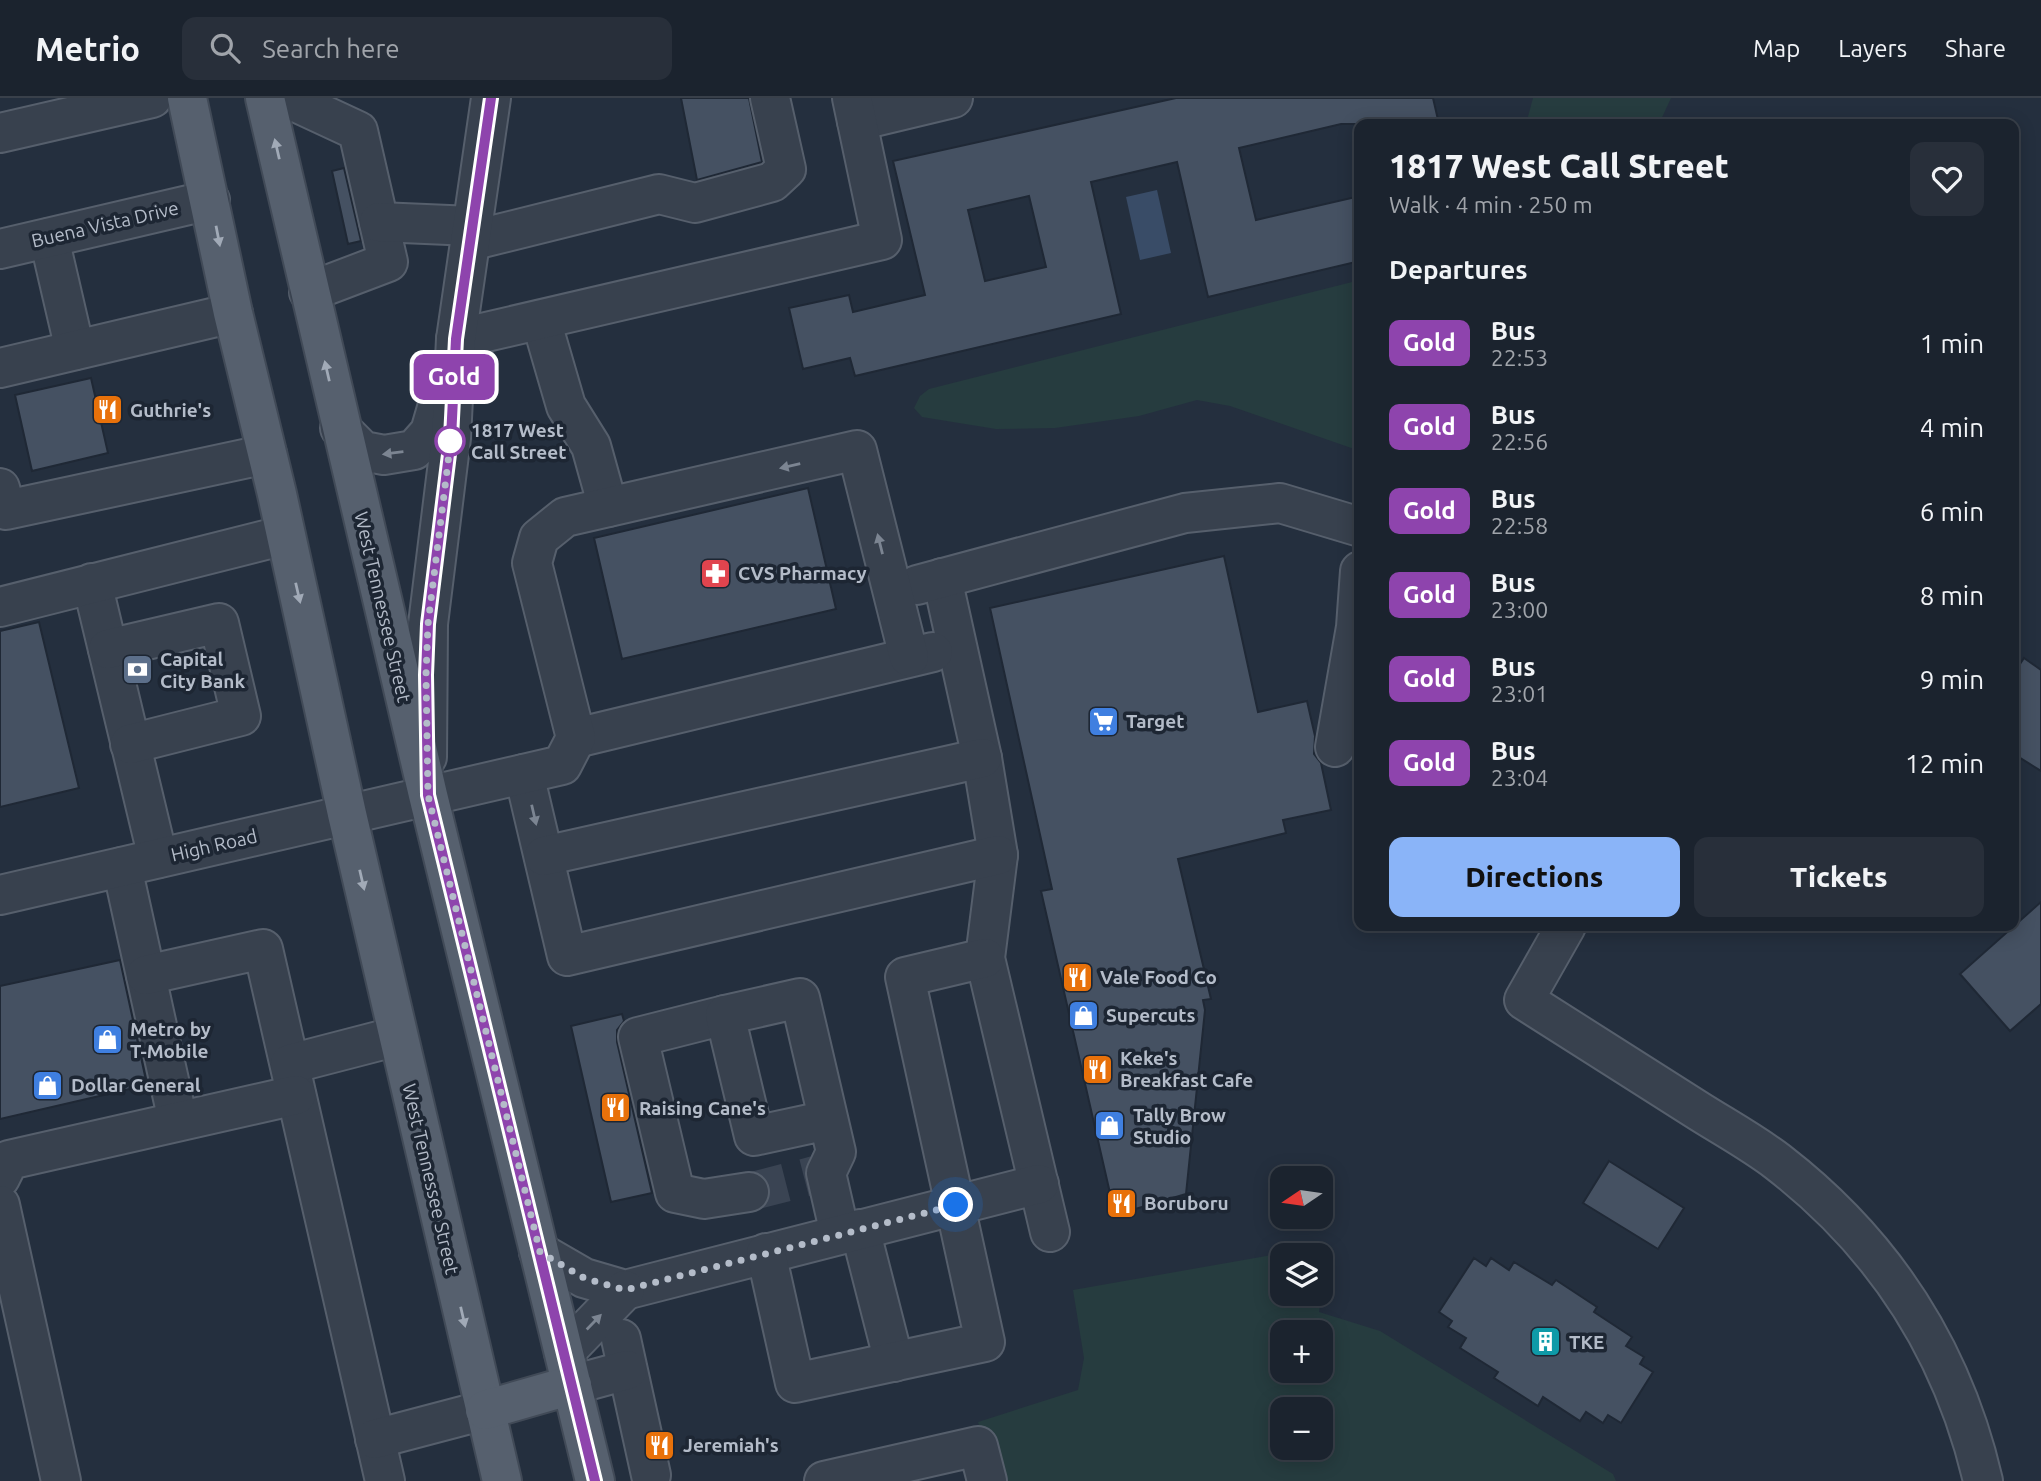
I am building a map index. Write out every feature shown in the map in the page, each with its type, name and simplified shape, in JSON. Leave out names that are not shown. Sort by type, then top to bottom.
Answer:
[{"type":"main road","name":"West Tennessee Street","points":[[187,98],[347,814],[502,1481]]},
{"type":"main road","name":"West Tennessee Street","points":[[265,98],[340,428],[595,1481]]},
{"type":"main road","points":[[485,1410],[568,1369]]},
{"type":"street","points":[[0,133],[152,98]]},
{"type":"street","points":[[287,98],[358,131],[388,262],[309,292]]},
{"type":"street","points":[[428,795],[428,624],[451,438],[456,339],[491,98]]},
{"type":"street","points":[[379,222],[471,233],[659,194],[695,203],[772,181],[786,169],[770,98]]},
{"type":"street","points":[[456,339],[882,240],[855,110],[953,98]]},
{"type":"street","name":"Buena Vista Drive","points":[[0,249],[210,200]]},
{"type":"street","points":[[49,237],[75,350]]},
{"type":"street","points":[[0,368],[233,313]]},
{"type":"street","points":[[541,320],[566,407],[591,446],[608,507]]},
{"type":"street","points":[[340,428],[363,451],[384,454],[414,450],[430,432],[456,339]]},
{"type":"street","points":[[909,657],[857,450],[565,517],[539,538],[532,563],[576,738],[956,646]]},
{"type":"street","points":[[0,488],[6,510],[267,454]]},
{"type":"street","points":[[892,591],[1185,513],[1280,503],[1354,525]]},
{"type":"street","points":[[0,607],[285,536]]},
{"type":"street","points":[[942,578],[982,758],[998,855],[985,958],[1050,1231]]},
{"type":"street","points":[[92,583],[130,744],[146,975],[178,1121]]},
{"type":"street","points":[[108,649],[219,623],[242,716],[130,744]]},
{"type":"street","points":[[1335,747],[1354,639]]},
{"type":"street","name":"High Road","points":[[0,895],[562,765],[576,738]]},
{"type":"street","points":[[544,856],[982,758]]},
{"type":"street","points":[[524,774],[567,956],[998,855]]},
{"type":"street","points":[[1563,931],[1524,999],[1778,1162],[1870,1248],[1910,1305],[1943,1360],[1964,1416],[1983,1481]]},
{"type":"street","points":[[146,975],[263,949],[385,1481]]},
{"type":"street","points":[[766,1253],[795,1383],[985,1342],[905,977],[985,958]]},
{"type":"street","points":[[749,1192],[704,1199],[675,1193],[638,1037],[800,998],[836,1152],[821,1174],[850,1232],[894,1362]]},
{"type":"street","points":[[725,1015],[754,1136],[828,1120]]},
{"type":"street","points":[[0,1178],[9,1160],[178,1121],[293,1079],[398,1036]]},
{"type":"street","points":[[540,1252],[584,1278],[625,1290],[1040,1184]]},
{"type":"street","points":[[0,1205],[61,1481]]},
{"type":"street","points":[[568,1369],[625,1290]]},
{"type":"street","points":[[568,1369],[624,1355],[651,1475]]},
{"type":"street","points":[[375,1439],[485,1410]]},
{"type":"street","points":[[824,1481],[978,1446],[987,1481]]},
{"type":"green space","points":[[1533,98],[1671,98],[1661,119],[1527,119]]},
{"type":"green space","points":[[1354,282],[1354,449],[1230,406],[1197,400],[1139,416],[1055,428],[996,429],[922,417],[914,408],[920,396],[929,389]]},
{"type":"green space","points":[[1270,1255],[1270,1306],[1320,1306],[1319,1312],[1380,1331],[1613,1474],[1616,1481],[996,1481],[978,1422],[1078,1390],[1084,1358],[1073,1290]]},
{"type":"water","points":[[1157,190],[1171,253],[1140,260],[1126,197]]},
{"type":"building","points":[[681,98],[749,98],[762,162],[697,180]]},
{"type":"building","points":[[1176,98],[1433,98],[1438,119],[1354,119],[1354,124],[1341,124],[1239,148],[1256,220],[1354,197],[1354,262],[1208,297],[1177,162],[1091,182],[1121,314],[855,376],[850,358],[803,369],[789,308],[849,295],[853,312],[925,295],[893,161]],"holes":[[[1029,196],[1046,267],[985,281],[968,210]]]},
{"type":"building","points":[[344,168],[361,241],[348,244],[332,171]]},
{"type":"building","points":[[91,378],[108,453],[32,471],[15,395]]},
{"type":"building","name":"CVS Pharmacy","points":[[808,488],[836,609],[622,659],[594,538]]},
{"type":"building","points":[[1224,556],[1258,712],[1307,701],[1315,736],[1314,754],[1321,763],[1331,810],[1283,820],[1286,833],[1178,859],[1211,999],[1203,1000],[1205,1010],[1186,1194],[1115,1215],[1041,891],[1052,889],[990,608]]},
{"type":"building","points":[[39,622],[79,788],[0,807],[0,631]]},
{"type":"building","points":[[2024,658],[2041,670],[2041,771],[2019,757],[2019,666]]},
{"type":"building","points":[[2041,902],[2041,1004],[2010,1031],[1960,974],[2008,931],[2019,931],[2019,922]]},
{"type":"building","points":[[120,960],[147,1085],[0,1119],[0,986]]},
{"type":"building","name":"Raising Cane's","points":[[622,1014],[624,1021],[617,1030],[617,1042],[652,1193],[611,1202],[571,1026]]},
{"type":"building","points":[[1609,1161],[1684,1208],[1658,1249],[1583,1203]]},
{"type":"building","name":"TKE","points":[[1474,1258],[1486,1266],[1491,1258],[1509,1270],[1514,1262],[1552,1285],[1556,1280],[1597,1307],[1594,1312],[1632,1337],[1626,1346],[1644,1357],[1640,1364],[1653,1372],[1621,1423],[1608,1415],[1603,1423],[1586,1412],[1580,1421],[1543,1397],[1538,1406],[1494,1378],[1498,1372],[1460,1348],[1466,1338],[1448,1327],[1452,1321],[1439,1312]]},
{"type":"tunnel","points":[[749,1192],[815,1175]]},
{"type":"bus line","name":"Gold","points":[[491,98],[456,339],[451,438],[428,624],[428,795],[595,1481]]},
{"type":"place","name":"Guthrie's","points":[[107,410]]},
{"type":"place","name":"1817 West Call Street","points":[[450,441]]},
{"type":"place","name":"CVS Pharmacy","points":[[715,573]]},
{"type":"place","name":"Capital City Bank","points":[[137,670]]},
{"type":"place","name":"Target","points":[[1103,721]]},
{"type":"place","name":"Vale Food Co","points":[[1077,977]]},
{"type":"place","name":"Supercuts","points":[[1083,1015]]},
{"type":"place","name":"Metro by T-Mobile","points":[[107,1040]]},
{"type":"place","name":"Keke's Breakfast Cafe","points":[[1097,1069]]},
{"type":"place","name":"Dollar General","points":[[48,1085]]},
{"type":"place","name":"Raising Cane's","points":[[616,1108]]},
{"type":"place","name":"Tally Brow Studio","points":[[1110,1126]]},
{"type":"place","name":"Boruboru","points":[[1121,1203]]},
{"type":"place","name":"TKE","points":[[1546,1342]]},
{"type":"place","name":"Jeremiah's","points":[[660,1445]]},
{"type":"route","points":[[450,441],[451,438],[428,624],[428,795],[540,1252],[584,1278],[625,1290],[956,1205]]}]
